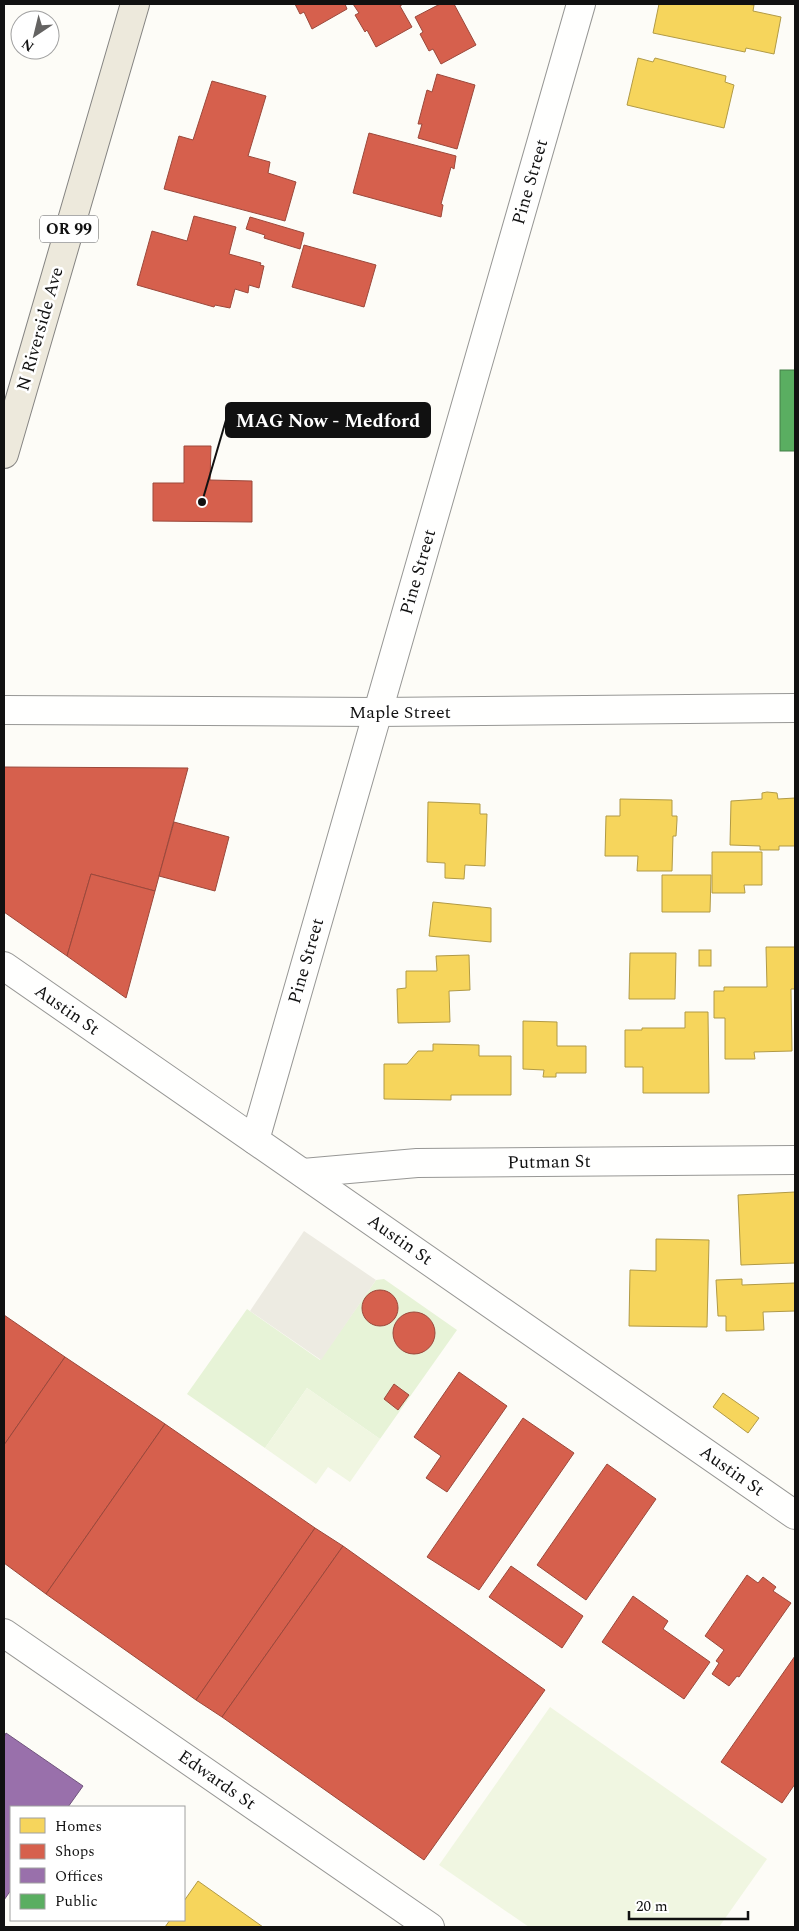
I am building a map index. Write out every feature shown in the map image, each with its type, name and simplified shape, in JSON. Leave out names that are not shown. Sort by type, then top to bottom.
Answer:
[{"type":"main road","name":"N Riverside Ave","points":[[4,454],[135,4]]},
{"type":"street","name":"Pine Street","points":[[255,1140],[581,4]]},
{"type":"street","name":"Maple Street","points":[[4,710],[377,712],[795,708]]},
{"type":"street","name":"Austin St","points":[[4,966],[795,1515]]},
{"type":"street","name":"Putman St","points":[[303,1174],[417,1163],[795,1160]]},
{"type":"street","name":"Edwards St","points":[[4,1632],[430,1927]]},
{"type":"green space","points":[[384,1279],[457,1330],[380,1439],[307,1388],[265,1448],[187,1394],[247,1309],[320,1360],[376,1280]]},
{"type":"green space","points":[[307,1388],[380,1439],[350,1482],[328,1467],[316,1484],[265,1448]]},
{"type":"green space","points":[[550,1707],[767,1859],[719,1927],[529,1927],[439,1865]]},
{"type":"shaded area","points":[[304,1231],[376,1280],[321,1360],[250,1311]]},
{"type":"building: Homes","points":[[659,4],[754,5],[753,11],[781,17],[774,54],[746,48],[745,52],[653,33]]},
{"type":"building: Homes","points":[[638,58],[653,62],[655,58],[726,76],[725,82],[734,85],[724,128],[627,105]]},
{"type":"building: Homes","points":[[762,793],[777,793],[778,799],[795,798],[795,846],[779,846],[779,850],[760,850],[760,846],[730,845],[731,801],[762,799]]},
{"type":"building: Homes","points":[[620,799],[672,800],[672,816],[677,816],[677,820],[676,836],[673,836],[672,871],[637,871],[638,856],[605,856],[606,816],[620,816]]},
{"type":"building: Homes","points":[[428,802],[480,804],[480,814],[487,814],[485,866],[465,865],[464,879],[445,878],[445,863],[427,862]]},
{"type":"building: Homes","points":[[712,852],[762,852],[762,885],[744,885],[745,893],[712,893]]},
{"type":"building: Homes","points":[[662,875],[711,875],[710,912],[662,912]]},
{"type":"building: Homes","points":[[433,902],[491,908],[491,942],[429,936]]},
{"type":"building: Homes","points":[[766,947],[795,947],[795,989],[791,989],[792,1051],[754,1052],[755,1059],[725,1059],[725,1018],[714,1018],[714,991],[724,991],[724,987],[767,987]]},
{"type":"building: Homes","points":[[699,950],[711,950],[711,966],[699,966]]},
{"type":"building: Homes","points":[[630,953],[676,953],[675,999],[629,999]]},
{"type":"building: Homes","points":[[469,955],[470,990],[449,991],[450,1022],[398,1023],[397,989],[406,988],[406,971],[437,971],[436,956]]},
{"type":"building: Homes","points":[[685,1012],[708,1012],[709,1093],[643,1093],[643,1067],[625,1067],[625,1030],[685,1028]]},
{"type":"building: Homes","points":[[523,1021],[557,1022],[557,1046],[586,1046],[586,1073],[556,1073],[556,1077],[543,1077],[544,1070],[523,1069]]},
{"type":"building: Homes","points":[[433,1044],[479,1045],[479,1056],[511,1056],[511,1095],[451,1095],[451,1100],[384,1099],[384,1064],[407,1064],[418,1051],[433,1051]]},
{"type":"building: Homes","points":[[795,1192],[795,1263],[741,1265],[738,1195]]},
{"type":"building: Homes","points":[[656,1239],[709,1240],[707,1327],[629,1326],[630,1270],[656,1271]]},
{"type":"building: Homes","points":[[742,1279],[742,1285],[795,1283],[795,1311],[763,1312],[764,1330],[726,1331],[726,1316],[718,1316],[716,1280]]},
{"type":"building: Homes","points":[[723,1393],[759,1418],[748,1433],[713,1407]]},
{"type":"building: Homes","points":[[198,1881],[263,1927],[165,1927],[169,1921],[185,1921],[185,1900]]},
{"type":"building: Shops","points":[[295,4],[345,4],[347,9],[312,29],[304,12],[300,14]]},
{"type":"building: Shops","points":[[353,4],[403,4],[400,6],[412,27],[376,47],[367,30],[365,32],[355,15],[359,13]]},
{"type":"building: Shops","points":[[440,4],[454,4],[476,45],[441,64],[433,49],[429,51],[420,34],[423,32],[415,17]]},
{"type":"building: Shops","points":[[437,74],[475,85],[457,149],[418,138],[422,124],[418,124],[427,90],[432,92]]},
{"type":"building: Shops","points":[[212,81],[266,96],[248,156],[270,162],[268,173],[296,182],[285,221],[164,189],[179,136],[193,140]]},
{"type":"building: Shops","points":[[369,133],[456,156],[454,169],[451,167],[441,204],[443,205],[441,217],[353,193]]},
{"type":"building: Shops","points":[[194,216],[236,227],[229,254],[261,263],[260,265],[264,266],[259,288],[249,285],[248,293],[235,289],[230,308],[215,305],[214,307],[137,285],[152,231],[187,241]]},
{"type":"building: Shops","points":[[250,217],[304,233],[300,249],[264,238],[265,235],[246,229]]},
{"type":"building: Shops","points":[[304,245],[376,265],[364,307],[292,287]]},
{"type":"building: Shops","points":[[184,446],[211,446],[210,480],[252,481],[252,522],[153,521],[153,483],[184,483]]},
{"type":"building: Shops","points":[[4,767],[188,768],[155,891],[91,874],[67,956],[4,912]]},
{"type":"building: Shops","points":[[174,822],[229,837],[215,891],[159,876]]},
{"type":"building: Shops","points":[[91,874],[155,891],[126,998],[67,956]]},
{"type":"building: Shops","points":[[380,1290],[387,1291],[393,1295],[397,1301],[397,1315],[393,1321],[387,1325],[380,1326],[373,1325],[367,1321],[363,1315],[362,1308],[363,1301],[367,1295],[373,1291]]},
{"type":"building: Shops","points":[[414,1312],[429,1318],[435,1333],[429,1348],[414,1354],[399,1348],[393,1333],[399,1318]]},
{"type":"building: Shops","points":[[4,1315],[65,1357],[4,1445]]},
{"type":"building: Shops","points":[[65,1357],[165,1424],[46,1594],[4,1563],[4,1445]]},
{"type":"building: Shops","points":[[459,1372],[507,1406],[447,1492],[426,1478],[441,1456],[414,1437]]},
{"type":"building: Shops","points":[[394,1384],[409,1395],[398,1410],[384,1399]]},
{"type":"building: Shops","points":[[523,1418],[574,1453],[479,1590],[427,1557]]},
{"type":"building: Shops","points":[[165,1424],[315,1528],[196,1700],[46,1594]]},
{"type":"building: Shops","points":[[607,1464],[656,1499],[586,1600],[537,1565]]},
{"type":"building: Shops","points":[[315,1528],[343,1546],[222,1717],[196,1700]]},
{"type":"building: Shops","points":[[343,1546],[545,1690],[424,1860],[222,1717]]},
{"type":"building: Shops","points":[[511,1566],[583,1616],[562,1648],[489,1597]]},
{"type":"building: Shops","points":[[747,1575],[758,1583],[763,1577],[776,1587],[773,1591],[791,1603],[739,1677],[737,1676],[729,1686],[712,1674],[719,1663],[716,1661],[724,1650],[705,1636]]},
{"type":"building: Shops","points":[[633,1596],[668,1621],[663,1629],[710,1662],[684,1699],[602,1642]]},
{"type":"building: Shops","points":[[795,1656],[795,1784],[782,1803],[721,1762]]},
{"type":"building: Offices","points":[[6,1733],[83,1786],[69,1806],[10,1806],[10,1891],[4,1900],[4,1737]]},
{"type":"building: Public","points":[[780,370],[795,370],[795,451],[780,451]]},
{"type":"place","name":"MAG Now - Medford","points":[[202,502]]}]
